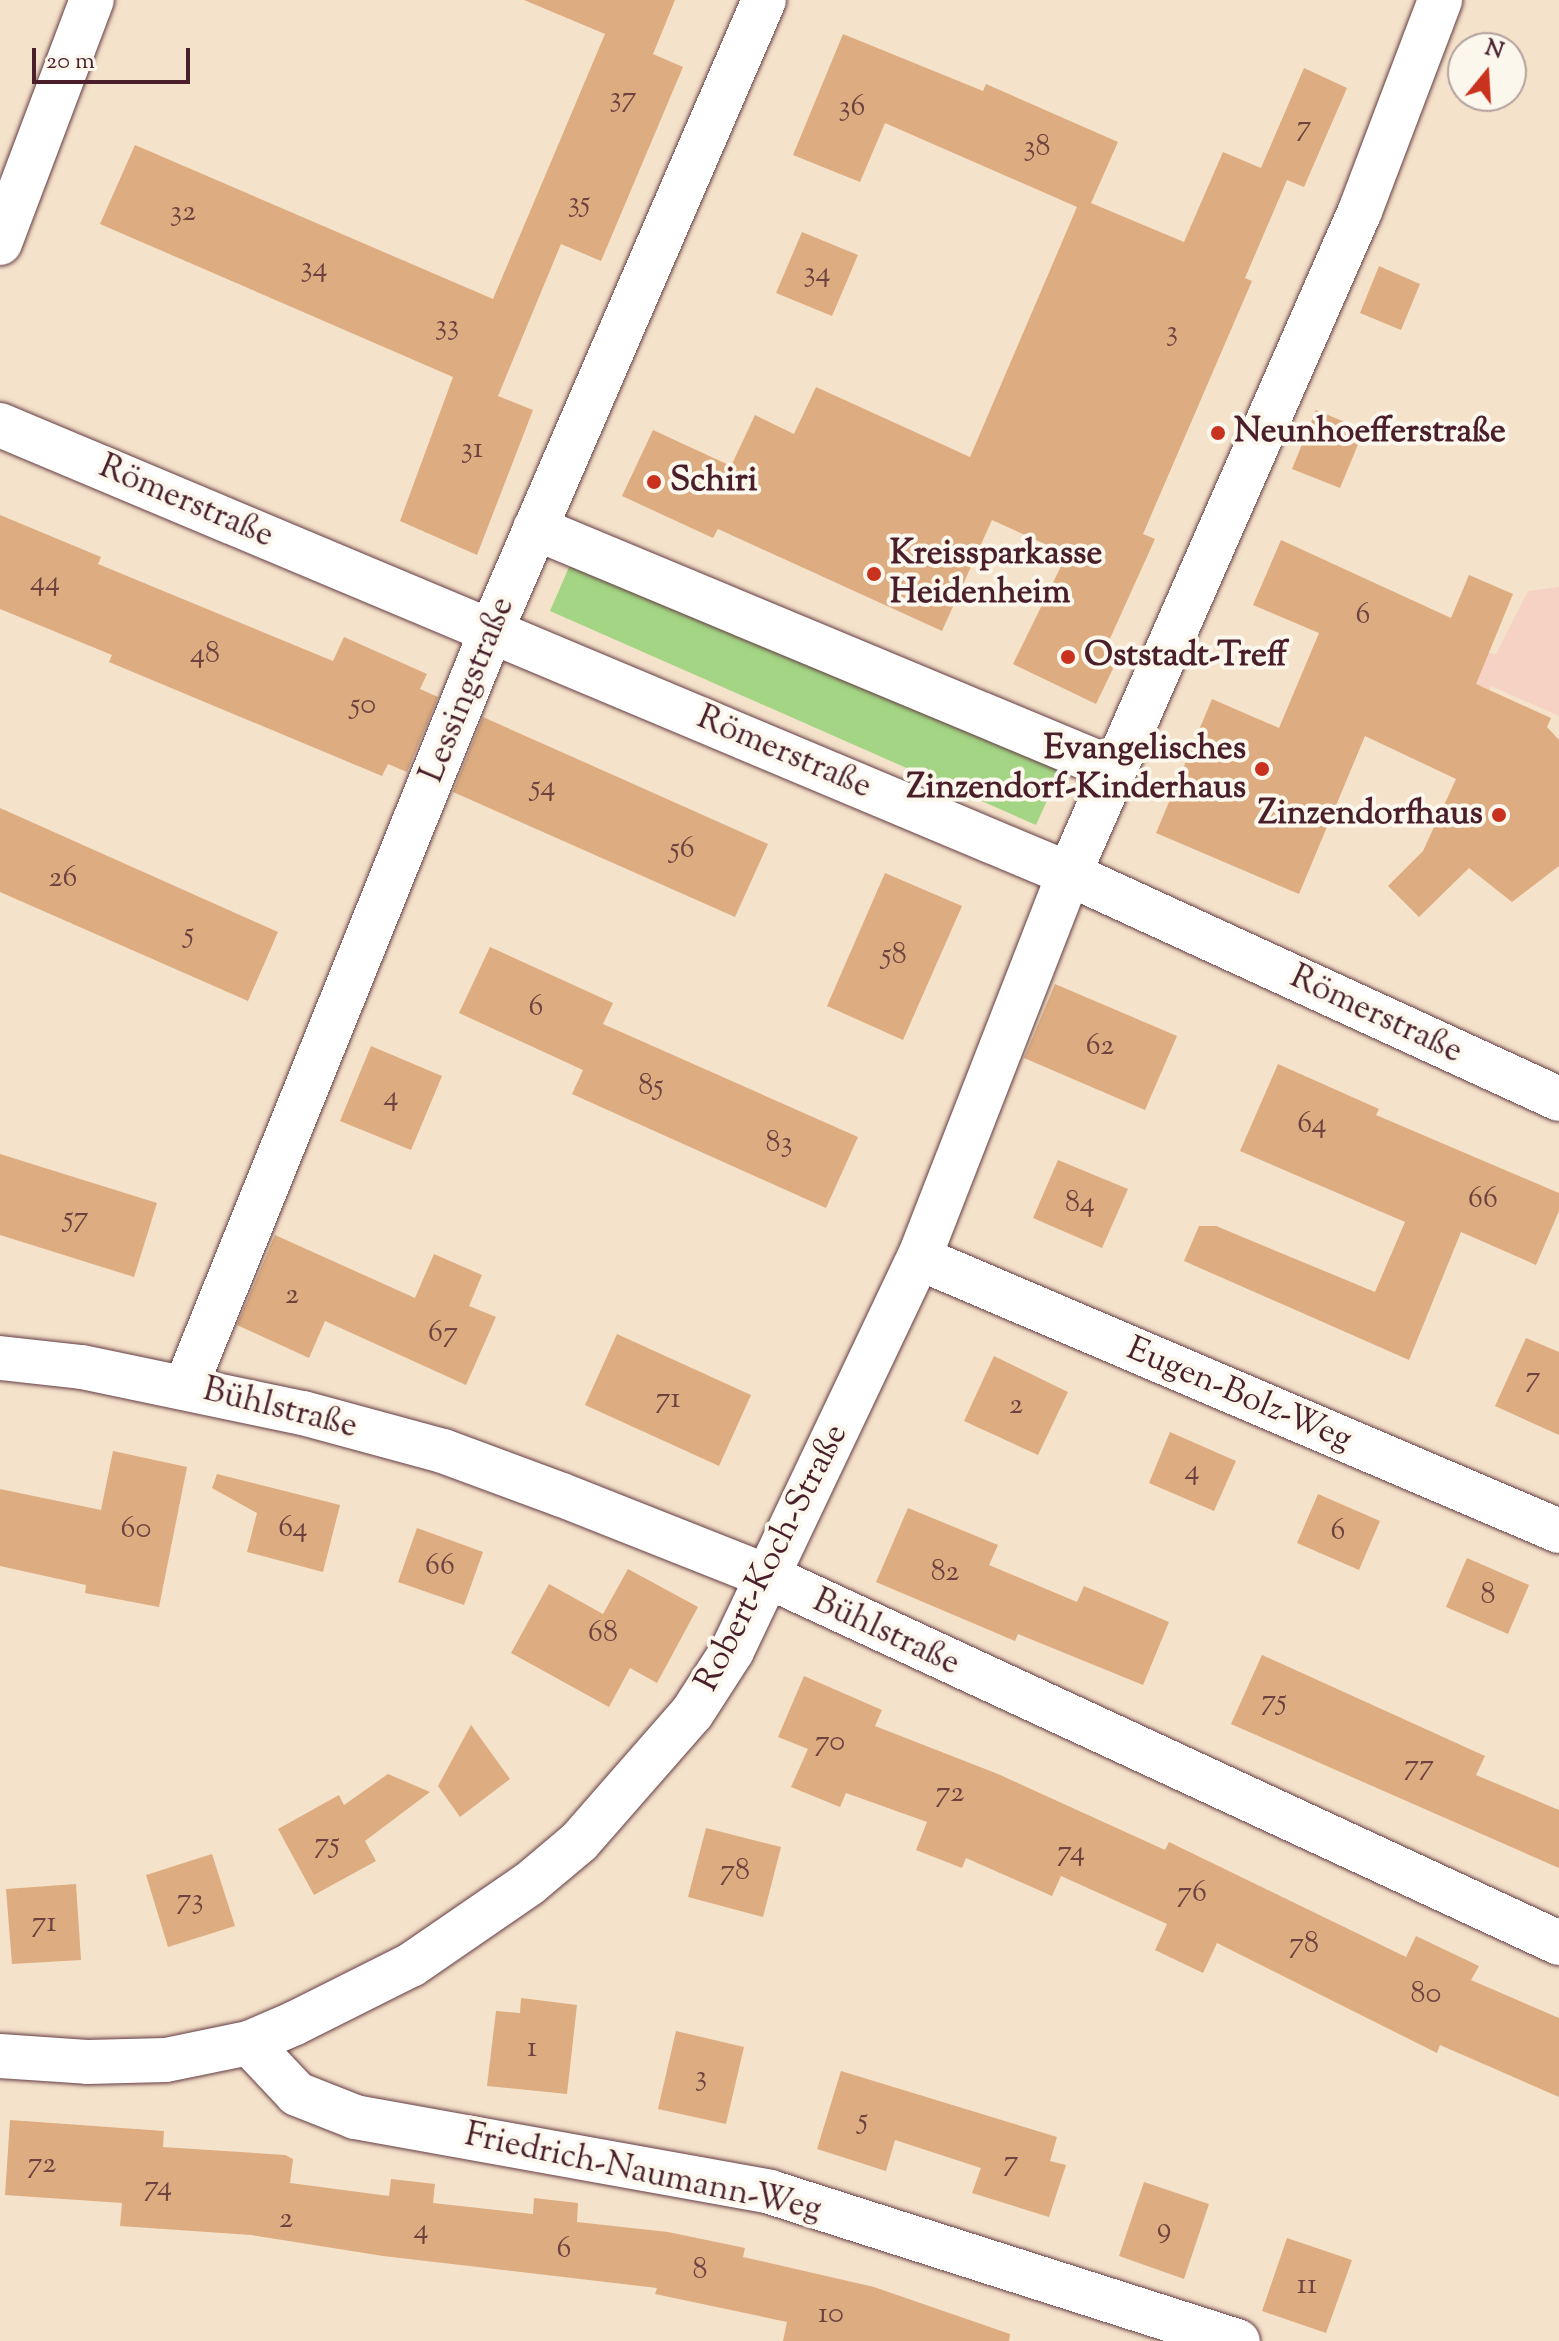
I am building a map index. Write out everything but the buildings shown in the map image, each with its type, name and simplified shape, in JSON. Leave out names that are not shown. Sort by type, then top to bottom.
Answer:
[{"type":"street","points":[[0,243],[92,0]]},
{"type":"street","name":"Lessingstraße","points":[[186,1386],[492,629],[764,0]]},
{"type":"street","points":[[1069,874],[1360,211],[1440,0]]},
{"type":"street","name":"Römerstraße","points":[[0,425],[492,629],[1069,874],[1559,1099]]},
{"type":"street","points":[[535,528],[1113,769]]},
{"type":"street","name":"Robert-Koch-Straße","points":[[0,2056],[129,2062],[249,2043],[442,1947],[579,1842],[692,1713],[732,1651],[919,1258],[1069,874]]},
{"type":"street","name":"Eugen-Bolz-Weg","points":[[919,1258],[1559,1531]]},
{"type":"street","name":"Bühlstraße","points":[[0,1358],[186,1386],[443,1451],[767,1576],[1559,1943]]},
{"type":"street","name":"Friedrich-Naumann-Weg","points":[[249,2043],[297,2094],[355,2117],[770,2192],[1238,2341]]},
{"type":"shaded area","points":[[1559,587],[1559,716],[1491,686],[1471,729],[1472,650],[1496,654],[1528,591]]},
{"type":"green space","points":[[576,551],[1063,765],[1036,825],[550,611]]},
{"type":"place","name":"Neunhoefferstraße","points":[[1218,433]]},
{"type":"place","name":"Schiri","points":[[654,482]]},
{"type":"place","name":"Kreissparkasse Heidenheim","points":[[874,574]]},
{"type":"place","name":"Oststadt-Treff","points":[[1068,657]]},
{"type":"place","name":"Evangelisches Zinzendorf-Kinderhaus","points":[[1262,769]]},
{"type":"place","name":"Zinzendorfhaus","points":[[1499,815]]}]
